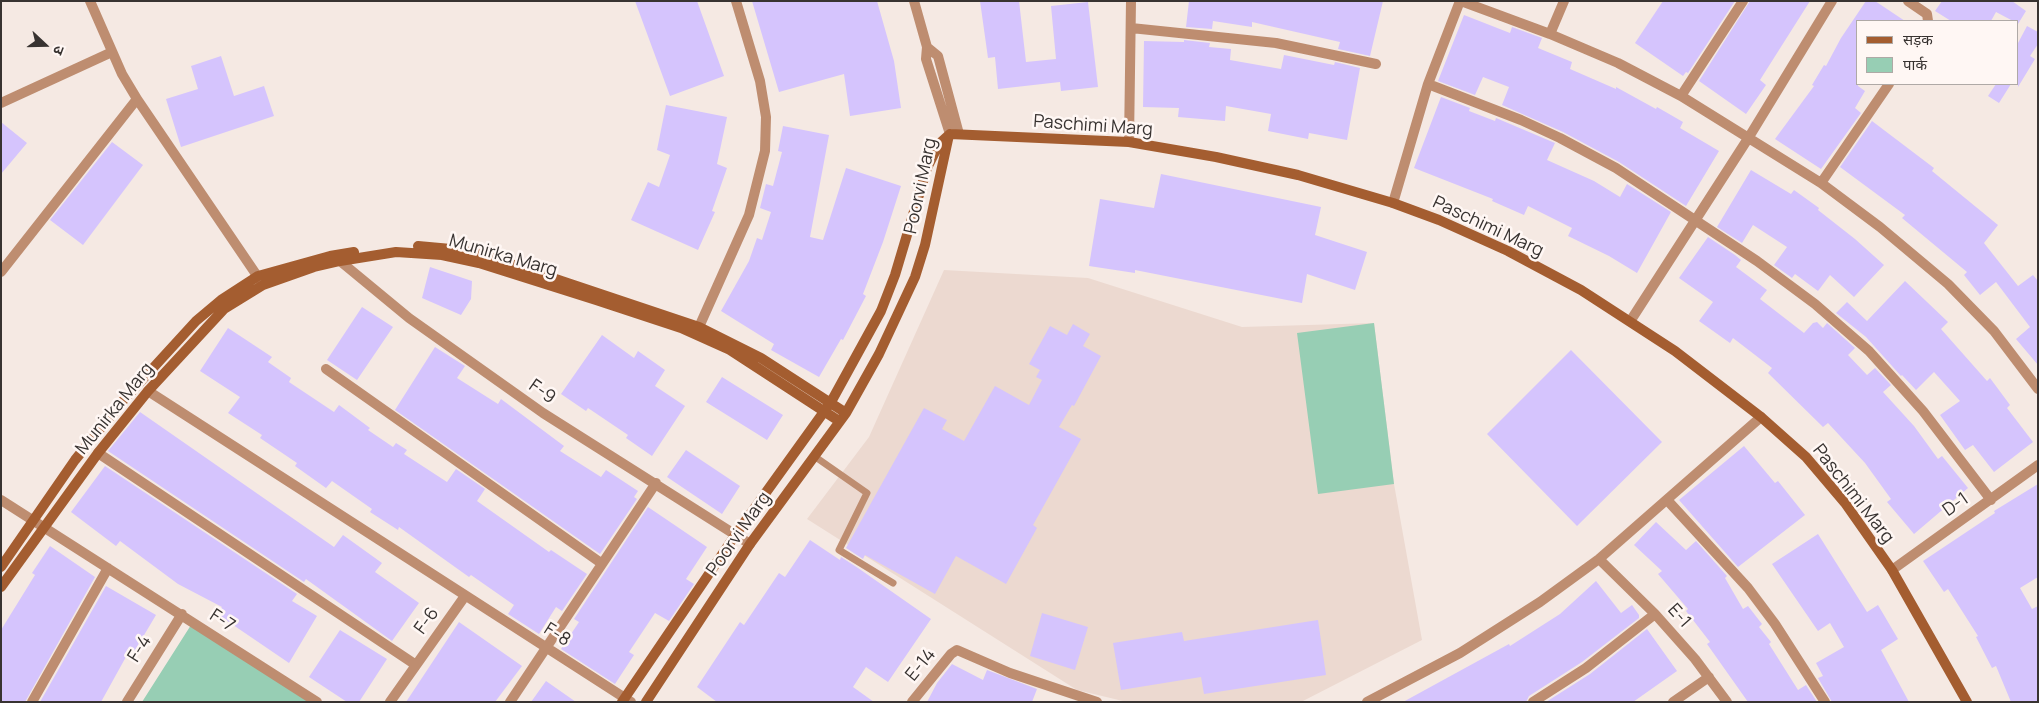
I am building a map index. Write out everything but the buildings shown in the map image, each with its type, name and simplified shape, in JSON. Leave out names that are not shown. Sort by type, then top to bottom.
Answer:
[{"type":"main road","name":"Paschimi Marg","points":[[954,134],[1129,142],[1216,157],[1298,175],[1393,203],[1439,220],[1508,251],[1581,290],[1631,320],[1675,351],[1762,417],[1806,457],[1845,503],[1892,570],[1967,702]]},
{"type":"main road","name":"Poorvi Marg","points":[[626,700],[736,534],[831,402],[881,311],[895,275],[927,168],[936,148],[954,134]]},
{"type":"main road","name":"Poorvi Marg","points":[[646,702],[750,544],[842,417],[879,354],[915,277],[954,134]]},
{"type":"main road","name":"Munirka Marg","points":[[1,567],[32,519],[121,403],[171,346],[221,300],[260,281],[330,256],[382,248],[426,246],[490,257],[700,327],[761,358],[831,402],[842,417]]},
{"type":"main road","name":"Munirka Marg","points":[[1,587],[98,453],[148,391],[224,309],[260,281],[314,267],[396,252],[420,252],[479,263],[706,338],[756,365],[824,411],[842,417]]},
{"type":"street","points":[[90,1],[112,52],[137,99],[260,281]]},
{"type":"street","points":[[700,327],[748,215],[765,150],[766,117],[760,80],[736,1]]},
{"type":"street","points":[[914,1],[928,47],[938,56],[954,134]]},
{"type":"street","points":[[1129,142],[1131,1]]},
{"type":"street","points":[[1393,203],[1428,84],[1461,1],[1550,34],[1618,63],[1682,96],[1821,183],[1886,232],[1948,284],[1994,331],[2038,389]]},
{"type":"street","points":[[1550,34],[1564,1]]},
{"type":"street","points":[[1682,96],[1743,1]]},
{"type":"street","points":[[1631,320],[1749,137],[1832,1]]},
{"type":"street","points":[[1908,1],[1927,14],[1928,20]]},
{"type":"street","points":[[1130,28],[1276,44],[1376,64]]},
{"type":"street","points":[[1,103],[112,52]]},
{"type":"street","points":[[1428,84],[1480,103],[1560,138],[1616,168],[1757,261],[1808,298],[1869,351],[1923,411],[1991,500]]},
{"type":"street","points":[[1821,183],[1888,85]]},
{"type":"street","points":[[2,270],[137,99]]},
{"type":"street","name":"F-9","points":[[340,262],[380,296],[442,342],[571,432],[656,483],[750,544]]},
{"type":"street","points":[[326,369],[601,563]]},
{"type":"street","name":"F-8","points":[[148,391],[626,700]]},
{"type":"street","points":[[1367,702],[1498,630],[1599,559],[1668,501],[1762,417]]},
{"type":"street","points":[[98,453],[416,665]]},
{"type":"street","name":"D-1","points":[[1892,570],[2038,465]]},
{"type":"street","points":[[510,702],[656,483]]},
{"type":"street","name":"F-7","points":[[1,500],[45,526],[317,702]]},
{"type":"street","points":[[1668,501],[1748,588],[1775,624],[1825,702]]},
{"type":"street","name":"E-1","points":[[1599,559],[1656,614],[1709,677],[1727,702]]},
{"type":"street","points":[[32,702],[108,568]]},
{"type":"street","name":"F-6","points":[[390,702],[465,596]]},
{"type":"street","name":"F-4","points":[[126,702],[182,614]]},
{"type":"street","points":[[1534,702],[1586,668],[1656,614]]},
{"type":"street","name":"E-14","points":[[912,702],[956,650],[1010,673],[1097,702]]},
{"type":"street","points":[[1673,702],[1709,677]]},
{"type":"lane","points":[[814,456],[867,493],[839,550],[893,583]]},
{"type":"shaded area","points":[[944,270],[1088,278],[1242,327],[1374,323],[1394,484],[1422,640],[1301,702],[1127,702],[1077,690],[807,519],[869,437]]},
{"type":"green space","points":[[1374,323],[1394,484],[1318,494],[1297,333]]},
{"type":"green space","points":[[191,625],[313,702],[142,702]]}]
